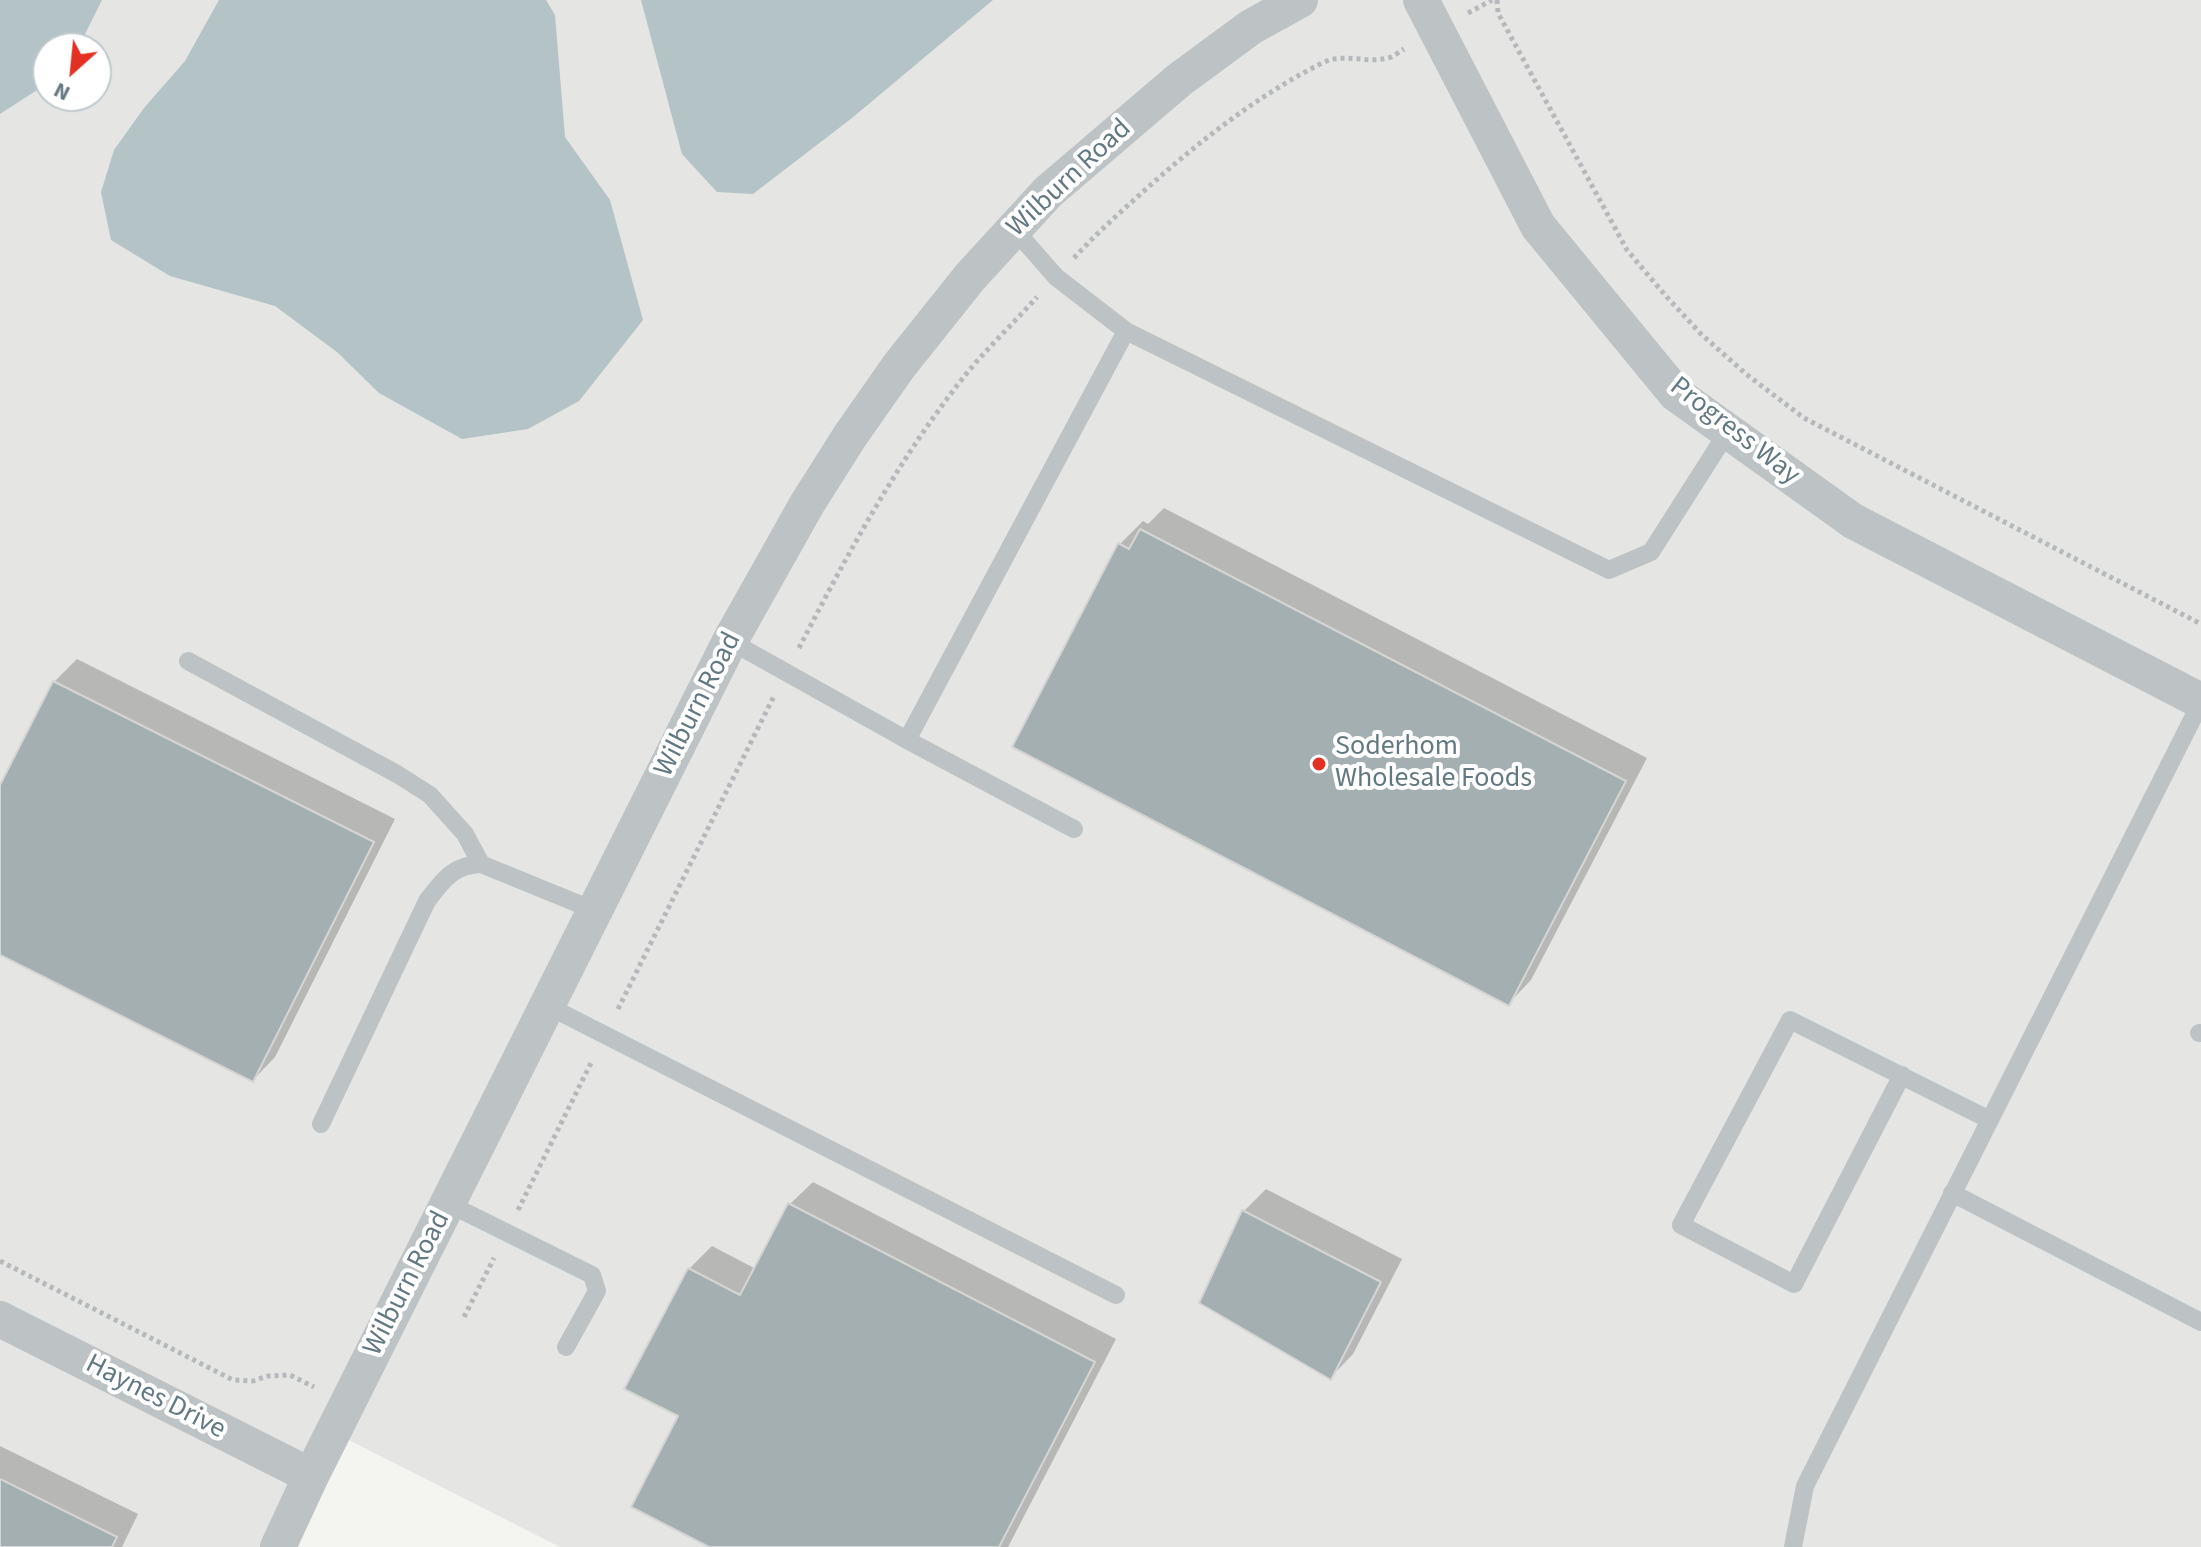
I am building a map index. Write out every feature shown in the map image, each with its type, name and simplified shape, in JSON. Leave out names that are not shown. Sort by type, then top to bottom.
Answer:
[{"type":"street","name":"Wilburn Road","points":[[278,1547],[730,641],[807,504],[850,436],[899,366],[970,277],[1048,192],[1179,80],[1251,27],[1300,0]]},
{"type":"street","name":"Progress Way","points":[[1429,15],[1538,226],[1676,394],[1853,521],[2201,701]]},
{"type":"street","name":"Haynes Drive","points":[[0,1319],[311,1476]]},
{"type":"lane","points":[[1014,229],[1056,277],[1126,331],[1609,570],[1651,552],[1728,431]]},
{"type":"lane","points":[[907,740],[1126,331]]},
{"type":"lane","points":[[730,641],[1074,829]]},
{"type":"lane","points":[[188,661],[430,795],[465,834],[481,864]]},
{"type":"lane","points":[[1793,1547],[1805,1486],[2201,701]]},
{"type":"lane","points":[[321,1124],[427,901],[443,879],[464,864],[481,864],[596,911]]},
{"type":"lane","points":[[548,1006],[1116,1295]]},
{"type":"lane","points":[[1902,1075],[1794,1284],[1681,1225],[1790,1020],[1902,1075],[1990,1120]]},
{"type":"lane","points":[[1952,1193],[2201,1322]]},
{"type":"lane","points":[[449,1204],[592,1275],[597,1291],[566,1347]]},
{"type":"path","points":[[464,1317],[786,672],[863,529],[916,444],[963,377],[1088,242],[1163,173],[1224,124],[1300,76],[1337,57],[1388,58],[1429,15],[1494,0],[1498,13],[1627,250],[1701,334],[1746,374],[1804,418],[2201,624]]},
{"type":"path","points":[[0,1261],[233,1380],[253,1381],[268,1376],[290,1375],[347,1405]]},
{"type":"shaded area","points":[[0,0],[2201,0],[2201,1547],[560,1547],[333,1432],[278,1547],[0,1547]]},
{"type":"shaded area","points":[[0,0],[102,0],[86,32],[32,32],[32,93],[0,114]]},
{"type":"shaded area","points":[[219,0],[546,0],[555,15],[565,137],[610,200],[643,320],[579,401],[528,429],[462,439],[379,393],[337,352],[275,306],[170,276],[111,240],[101,192],[114,150],[144,108],[185,61]]},
{"type":"shaded area","points":[[641,0],[993,0],[852,118],[753,194],[717,192],[682,154]]},
{"type":"building","name":"Soderhom Wholesale Foods","points":[[1140,529],[1626,781],[1509,1006],[1012,747],[1118,543],[1129,549]]},
{"type":"building","points":[[53,681],[374,842],[253,1082],[0,955],[0,785]]},
{"type":"building","points":[[788,1203],[1095,1362],[999,1547],[709,1547],[631,1507],[678,1416],[624,1389],[688,1268],[740,1295]]},
{"type":"building","points":[[1242,1210],[1381,1282],[1331,1380],[1199,1303]]},
{"type":"building","points":[[0,1479],[117,1537],[112,1547],[0,1547]]},
{"type":"place","name":"Soderhom Wholesale Foods","points":[[1319,764]]}]
